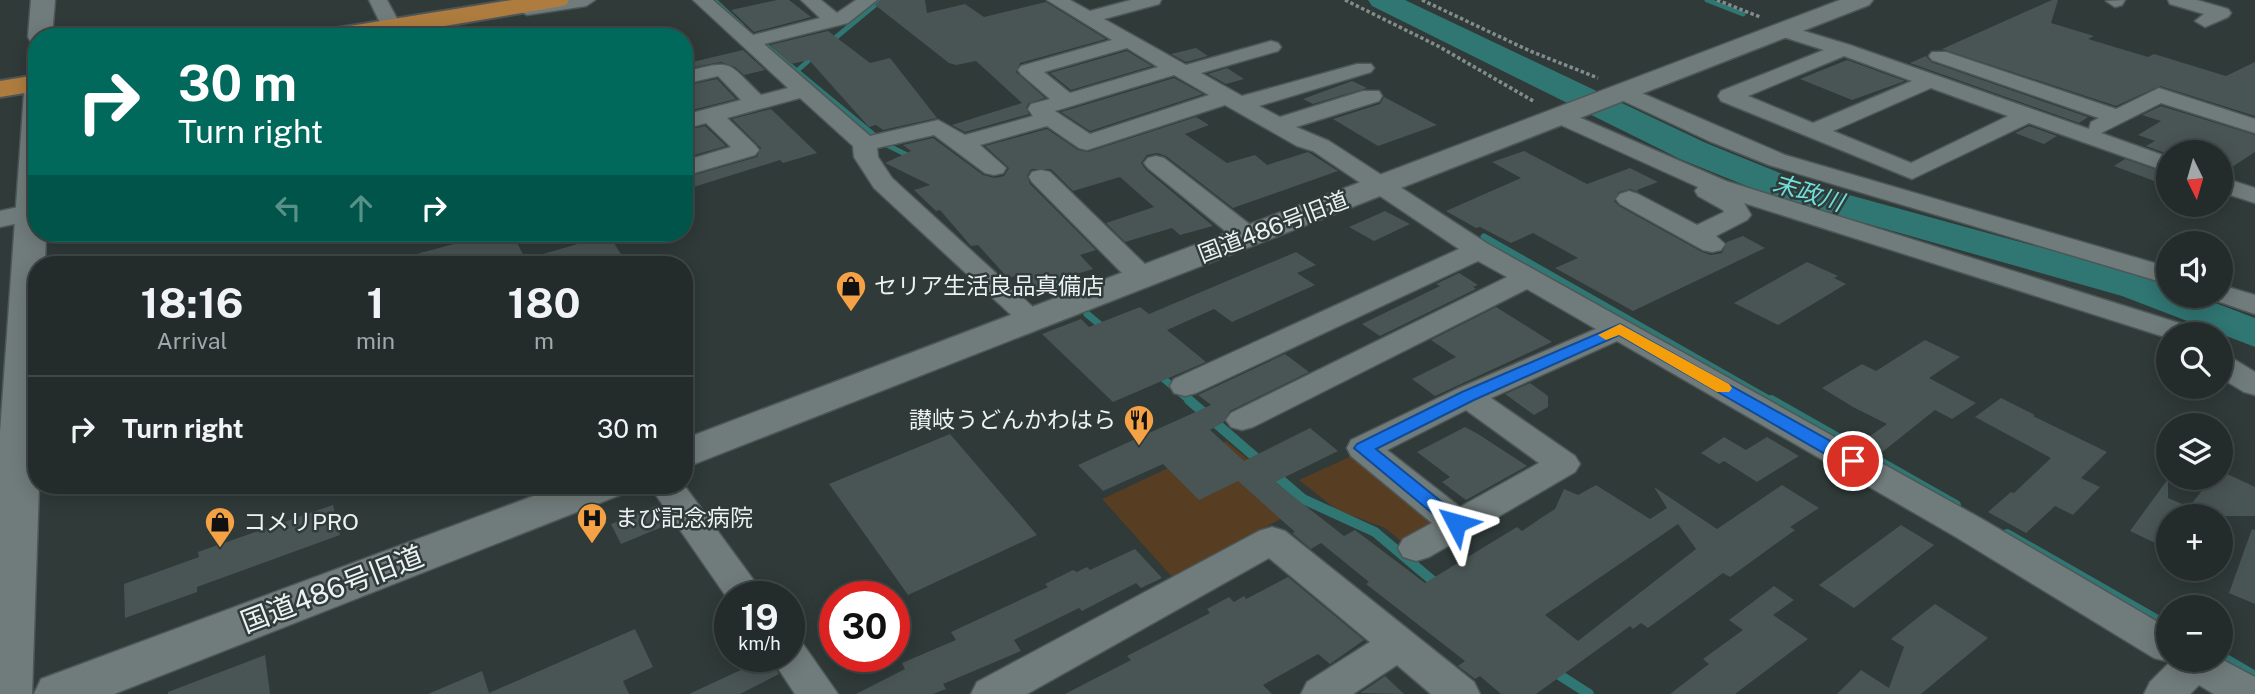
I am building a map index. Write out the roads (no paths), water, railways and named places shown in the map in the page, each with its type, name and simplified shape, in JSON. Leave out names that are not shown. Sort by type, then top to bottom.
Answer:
[{"type":"highway","points":[[412,28],[557,0]]},
{"type":"highway","points":[[0,89],[28,84]]},
{"type":"street","points":[[41,28],[43,0]]},
{"type":"street","points":[[378,0],[392,28]]},
{"type":"street","points":[[474,14],[586,0]]},
{"type":"street","points":[[702,0],[754,41],[804,90],[875,142]]},
{"type":"street","points":[[810,0],[835,21]]},
{"type":"street","points":[[693,57],[835,21],[868,0]]},
{"type":"street","points":[[1056,0],[1093,16],[1130,41],[1285,123],[1305,141],[1321,146],[1479,250],[1969,528],[2156,640]]},
{"type":"street","points":[[1093,16],[1152,0]]},
{"type":"street","name":"国道486号旧道","points":[[693,451],[1861,0]]},
{"type":"street","points":[[2177,0],[2221,13],[2205,21]]},
{"type":"street","points":[[1787,30],[2156,161]]},
{"type":"street","points":[[1066,101],[1028,70],[1130,41]]},
{"type":"street","points":[[1271,47],[1039,109],[1096,150],[1242,101],[1364,68]]},
{"type":"street","points":[[1843,49],[1729,96],[1912,172],[2027,115]]},
{"type":"street","points":[[1940,56],[2116,117]]},
{"type":"street","points":[[693,76],[722,69],[757,103]]},
{"type":"street","points":[[1814,131],[1931,80]]},
{"type":"street","points":[[693,120],[804,90]]},
{"type":"street","points":[[2084,135],[2159,95],[2255,126]]},
{"type":"street","points":[[1285,123],[1371,96]]},
{"type":"street","points":[[1592,104],[1658,162],[1678,176],[1733,205],[1738,215],[1707,240],[1629,199]]},
{"type":"street","points":[[1592,104],[1717,136],[1777,160],[2156,271]]},
{"type":"street","points":[[693,166],[747,150],[711,115]]},
{"type":"street","points":[[962,143],[1050,118]]},
{"type":"street","points":[[994,168],[938,127],[875,142],[866,157],[883,183],[1032,319]]},
{"type":"street","points":[[1658,162],[1799,214],[2156,325]]},
{"type":"street","points":[[1156,163],[1248,236]]},
{"type":"street","points":[[7,694],[11,397],[28,171]]},
{"type":"street","points":[[1041,177],[1142,277]]},
{"type":"street","points":[[2233,188],[2255,196]]},
{"type":"street","points":[[1185,386],[1479,250]]},
{"type":"street","points":[[1242,421],[1529,277]]},
{"type":"street","points":[[2233,287],[2255,292]]},
{"type":"street","points":[[2233,297],[2255,305]]},
{"type":"street","points":[[2132,317],[2156,328]]},
{"type":"street","points":[[1456,523],[1363,448],[1468,396],[1620,329]]},
{"type":"street","points":[[2233,353],[2255,361]]},
{"type":"street","points":[[2233,372],[2255,385]]},
{"type":"street","points":[[1416,548],[1563,464],[1468,396]]},
{"type":"street","name":"国道486号旧道","points":[[59,694],[581,494]]},
{"type":"street","points":[[673,494],[735,581]]},
{"type":"street","points":[[991,694],[1272,540],[1460,694]]},
{"type":"street","points":[[1321,694],[1400,643]]},
{"type":"street","points":[[802,672],[818,694]]},
{"type":"street","points":[[2164,694],[2176,672]]},
{"type":"street","points":[[2210,672],[2249,694]]},
{"type":"waterway","points":[[714,0],[742,26]]},
{"type":"waterway","points":[[829,43],[881,0]]},
{"type":"waterway","name":"末政川","points":[[1382,0],[1693,151],[1789,190],[2137,287],[2255,334]]},
{"type":"waterway","points":[[1707,0],[1743,14]]},
{"type":"waterway","points":[[758,39],[885,144],[913,158]]},
{"type":"waterway","points":[[798,70],[816,54]]},
{"type":"waterway","points":[[1484,237],[1774,402]]},
{"type":"waterway","points":[[1046,273],[1063,292]]},
{"type":"waterway","points":[[1087,314],[1105,329]]},
{"type":"waterway","points":[[1158,374],[1191,402]]},
{"type":"waterway","points":[[1189,400],[1262,463]]},
{"type":"waterway","points":[[1771,400],[1956,505]]},
{"type":"waterway","points":[[1274,474],[1303,499],[1375,532],[1439,586]]},
{"type":"waterway","points":[[2007,534],[2156,619]]},
{"type":"waterway","points":[[2233,663],[2255,676]]},
{"type":"waterway","points":[[1553,671],[1589,694]]},
{"type":"place","name":"セリア生活良品真備店","points":[[851,313]]},
{"type":"place","name":"讃岐うどんかわはら","points":[[1139,447]]},
{"type":"place","name":"まび記念病院","points":[[592,545]]},
{"type":"place","name":"コメリPRO","points":[[220,549]]}]
